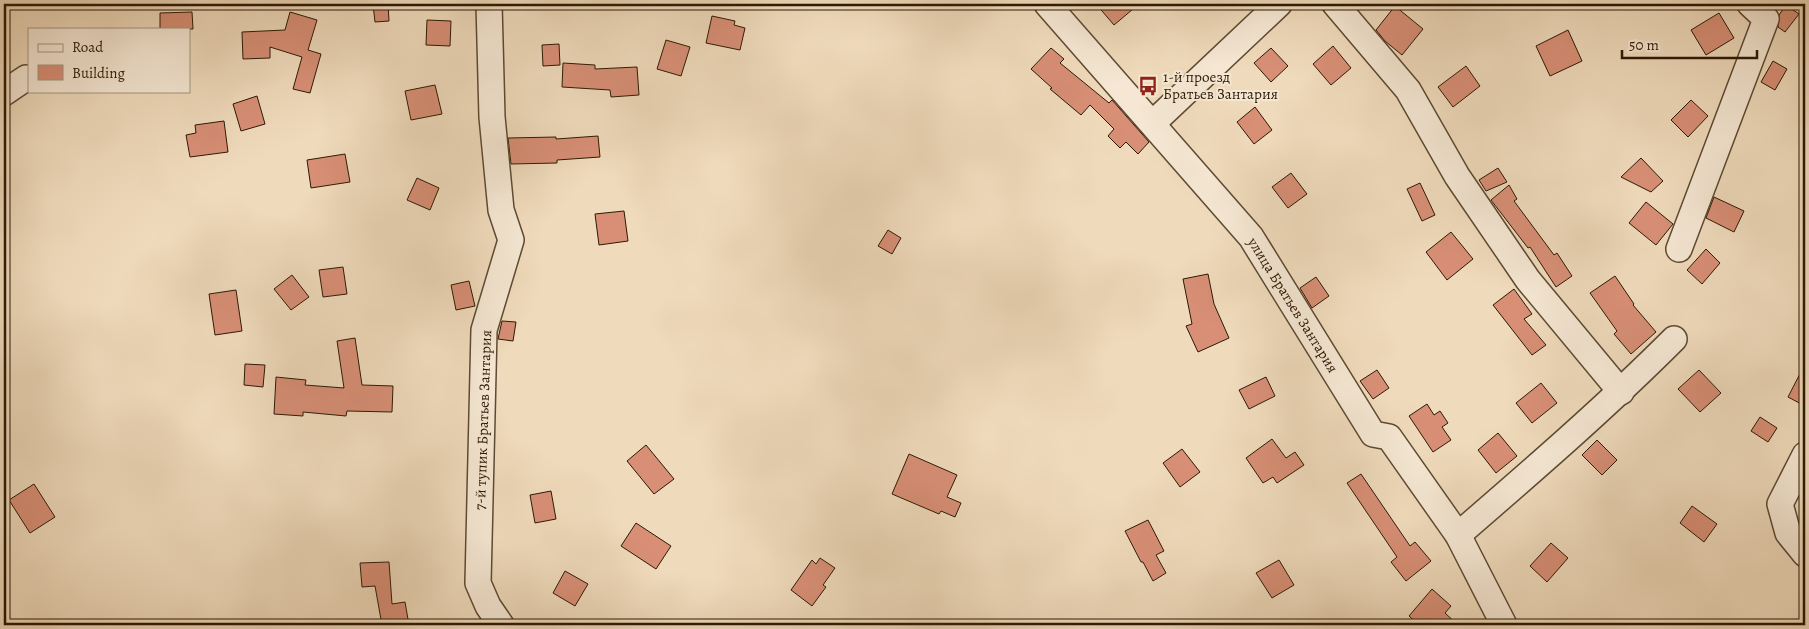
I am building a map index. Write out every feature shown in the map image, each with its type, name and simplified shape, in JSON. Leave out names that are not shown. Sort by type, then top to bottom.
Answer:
[{"type":"street","name":"7-й тупик Братьев Зантария","points":[[489,4],[492,117],[501,210],[511,240],[484,330],[478,583],[488,606],[501,625]]},
{"type":"street","name":"улица Братьев Зантария","points":[[1047,4],[1251,237],[1373,434],[1389,437],[1458,535],[1504,625]]},
{"type":"street","points":[[1153,123],[1279,4]]},
{"type":"street","points":[[1335,4],[1408,90],[1457,176],[1528,280],[1621,392]]},
{"type":"street","points":[[1679,250],[1766,19],[1750,4]]},
{"type":"street","points":[[4,93],[26,78]]},
{"type":"street","points":[[1458,535],[1621,392],[1674,339]]},
{"type":"street","points":[[1805,456],[1780,504],[1788,533],[1805,554]]},
{"type":"building","points":[[373,4],[388,4],[389,21],[375,22]]},
{"type":"building","points":[[1096,4],[1139,4],[1114,25]]},
{"type":"building","points":[[1786,5],[1799,14],[1785,32],[1778,27],[1779,15]]},
{"type":"building","points":[[1395,6],[1423,29],[1402,55],[1385,41],[1376,30]]},
{"type":"building","points":[[192,12],[193,29],[160,28],[160,13]]},
{"type":"building","points":[[290,12],[317,20],[308,50],[321,54],[310,93],[293,89],[302,57],[270,47],[270,58],[243,59],[242,32],[285,30]]},
{"type":"building","points":[[1719,13],[1734,38],[1706,55],[1691,30]]},
{"type":"building","points":[[712,16],[735,21],[734,25],[745,28],[740,50],[706,43]]},
{"type":"building","points":[[427,20],[451,21],[450,46],[426,45]]},
{"type":"building","points":[[1568,30],[1582,61],[1550,76],[1536,46]]},
{"type":"building","points":[[666,40],[690,47],[681,76],[657,69]]},
{"type":"building","points":[[559,44],[560,65],[543,66],[542,45]]},
{"type":"building","points":[[1333,46],[1351,68],[1331,85],[1313,64]]},
{"type":"building","points":[[1051,48],[1064,59],[1060,63],[1109,103],[1112,100],[1149,142],[1138,154],[1126,142],[1120,148],[1108,136],[1114,129],[1090,105],[1081,115],[1050,89],[1052,88],[1031,69]]},
{"type":"building","points":[[1271,48],[1288,66],[1271,82],[1254,63]]},
{"type":"building","points":[[1773,61],[1787,69],[1775,90],[1761,82]]},
{"type":"building","points":[[563,63],[595,65],[595,69],[637,67],[639,95],[611,97],[610,90],[562,87]]},
{"type":"building","points":[[1466,66],[1480,86],[1453,107],[1438,87]]},
{"type":"building","points":[[435,85],[442,114],[411,120],[405,91]]},
{"type":"building","points":[[257,96],[265,124],[241,131],[233,104]]},
{"type":"building","points":[[1691,100],[1708,116],[1688,137],[1671,120]]},
{"type":"building","points":[[1255,107],[1272,130],[1254,144],[1237,122]]},
{"type":"building","points":[[224,121],[228,152],[190,157],[186,135],[196,133],[195,125]]},
{"type":"building","points":[[598,136],[600,157],[557,160],[557,163],[511,164],[508,138],[556,137],[556,139]]},
{"type":"building","points":[[345,154],[350,182],[311,188],[307,160]]},
{"type":"building","points":[[1641,158],[1663,181],[1651,192],[1621,177]]},
{"type":"building","points":[[1498,168],[1507,182],[1486,191],[1479,180]]},
{"type":"building","points":[[1291,173],[1307,194],[1288,208],[1272,187]]},
{"type":"building","points":[[417,178],[439,188],[430,210],[407,200]]},
{"type":"building","points":[[1420,183],[1435,215],[1422,221],[1407,189]]},
{"type":"building","points":[[1509,185],[1517,199],[1514,201],[1554,255],[1557,253],[1572,276],[1556,287],[1530,247],[1528,248],[1491,200]]},
{"type":"building","points":[[1714,197],[1744,211],[1734,232],[1706,218]]},
{"type":"building","points":[[1646,202],[1673,224],[1656,245],[1629,223]]},
{"type":"building","points":[[624,211],[628,241],[599,245],[595,214]]},
{"type":"building","points":[[888,230],[901,238],[892,254],[878,246]]},
{"type":"building","points":[[1451,232],[1473,259],[1447,280],[1426,252]]},
{"type":"building","points":[[1706,249],[1720,263],[1702,284],[1687,270]]},
{"type":"building","points":[[343,267],[347,294],[323,297],[319,270]]},
{"type":"building","points":[[1208,274],[1214,304],[1229,338],[1198,352],[1186,326],[1192,324],[1183,279]]},
{"type":"building","points":[[292,275],[309,297],[291,310],[274,289]]},
{"type":"building","points":[[1615,276],[1633,305],[1656,332],[1631,354],[1614,334],[1617,331],[1590,293]]},
{"type":"building","points":[[1316,277],[1329,296],[1312,308],[1300,288]]},
{"type":"building","points":[[469,281],[475,306],[456,310],[451,285]]},
{"type":"building","points":[[1514,289],[1532,314],[1524,319],[1546,345],[1532,355],[1493,305]]},
{"type":"building","points":[[236,290],[242,331],[215,335],[209,294]]},
{"type":"building","points":[[502,321],[516,322],[513,341],[498,339]]},
{"type":"building","points":[[355,338],[362,385],[393,386],[392,412],[347,411],[346,416],[303,412],[303,416],[274,414],[276,377],[306,380],[305,385],[344,388],[337,341]]},
{"type":"building","points":[[245,364],[265,365],[263,387],[244,385]]},
{"type":"building","points":[[1805,364],[1805,406],[1788,397]]},
{"type":"building","points":[[1377,370],[1389,388],[1373,399],[1360,381]]},
{"type":"building","points":[[1699,370],[1721,393],[1700,412],[1678,389]]},
{"type":"building","points":[[1266,377],[1275,396],[1249,409],[1239,390]]},
{"type":"building","points":[[1541,383],[1557,403],[1532,423],[1516,403]]},
{"type":"building","points":[[1427,404],[1434,415],[1440,411],[1448,423],[1442,427],[1451,440],[1433,452],[1409,416]]},
{"type":"building","points":[[1760,417],[1777,428],[1768,442],[1751,431]]},
{"type":"building","points":[[1498,433],[1517,456],[1496,473],[1478,450]]},
{"type":"building","points":[[1272,439],[1286,458],[1295,452],[1304,465],[1277,483],[1273,477],[1263,483],[1246,458]]},
{"type":"building","points":[[1597,440],[1617,460],[1602,475],[1582,455]]},
{"type":"building","points":[[646,445],[674,479],[654,494],[627,461]]},
{"type":"building","points":[[1182,449],[1200,472],[1180,487],[1163,463]]},
{"type":"building","points":[[909,454],[957,475],[947,497],[961,503],[955,517],[941,511],[939,514],[892,494]]},
{"type":"building","points":[[1361,474],[1410,546],[1415,542],[1431,561],[1406,581],[1391,562],[1397,557],[1347,483]]},
{"type":"building","points":[[34,484],[55,517],[30,533],[9,500]]},
{"type":"building","points":[[551,491],[556,519],[535,523],[530,495]]},
{"type":"building","points":[[1692,506],[1717,524],[1704,542],[1680,523]]},
{"type":"building","points":[[1148,520],[1164,551],[1156,555],[1166,573],[1153,581],[1125,531]]},
{"type":"building","points":[[636,523],[671,546],[656,569],[621,546]]},
{"type":"building","points":[[1551,543],[1568,558],[1547,582],[1530,566]]},
{"type":"building","points":[[820,558],[835,568],[823,585],[826,587],[812,606],[791,590],[812,560],[816,564]]},
{"type":"building","points":[[1279,560],[1294,585],[1272,598],[1256,573]]},
{"type":"building","points":[[389,562],[392,604],[405,602],[409,625],[382,625],[375,586],[362,587],[360,563]]},
{"type":"building","points":[[565,571],[588,584],[575,606],[553,593]]},
{"type":"building","points":[[1432,589],[1451,606],[1445,613],[1458,625],[1419,625],[1409,616]]},
{"type":"place","name":"1-й проезд Братьев Зантария","points":[[1148,86]]}]
